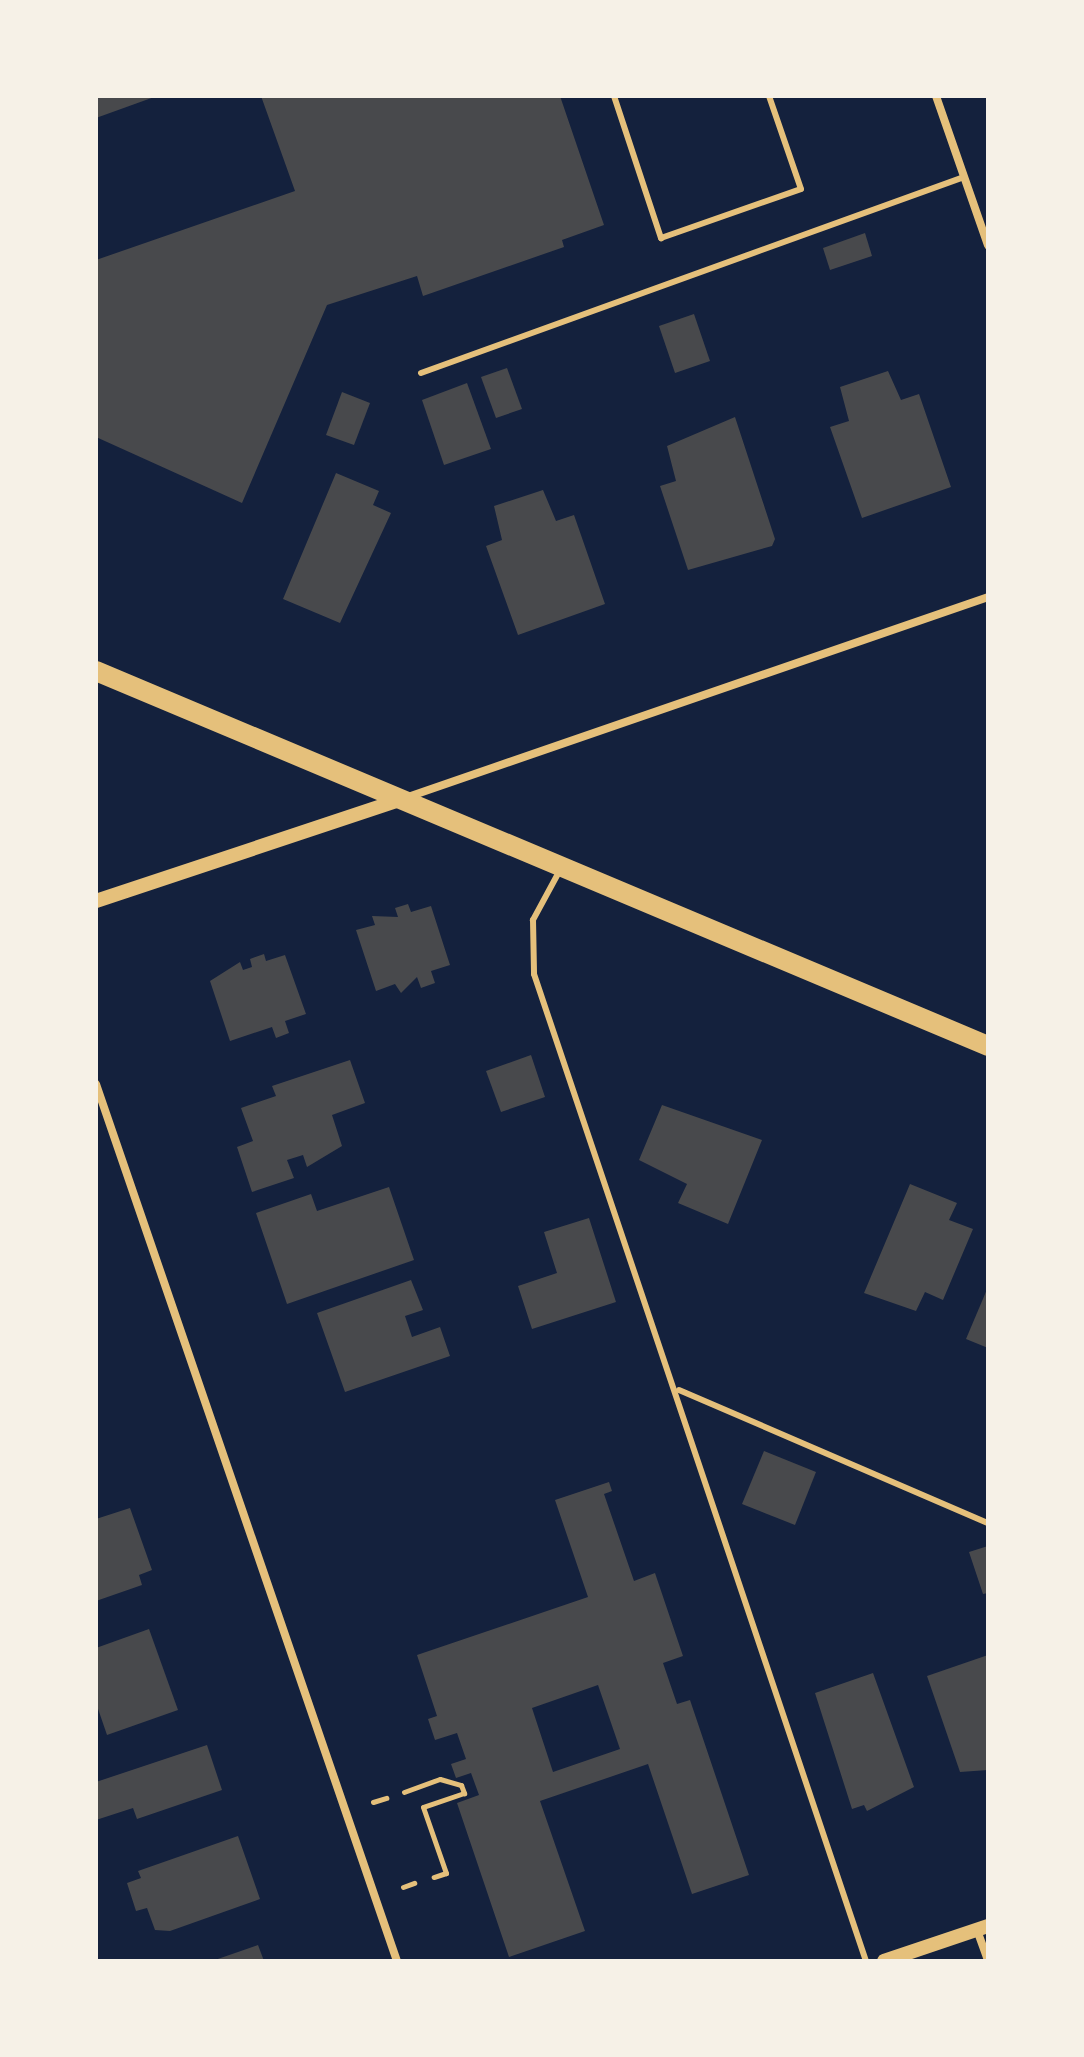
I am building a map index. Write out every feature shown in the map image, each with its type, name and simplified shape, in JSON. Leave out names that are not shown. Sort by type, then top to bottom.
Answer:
[{"type":"main road","points":[[96,671],[397,801],[988,1046]]},
{"type":"street","points":[[936,96],[988,245]]},
{"type":"street","points":[[96,901],[397,801],[988,597]]},
{"type":"street","points":[[96,1084],[397,1961]]},
{"type":"street","points":[[884,1961],[982,1928],[988,1961]]},
{"type":"lane","points":[[614,96],[661,238],[801,189],[769,96]]},
{"type":"lane","points":[[421,373],[964,177]]},
{"type":"lane","points":[[561,869],[533,920],[534,974],[679,1390],[866,1961]]},
{"type":"lane","points":[[679,1390],[988,1523]]},
{"type":"path","points":[[404,1792],[440,1779],[461,1785],[464,1793],[423,1807],[446,1873],[434,1877]]},
{"type":"building","points":[[96,96],[157,96],[96,118]]},
{"type":"building","points":[[261,96],[560,96],[604,225],[562,240],[564,247],[423,296],[417,276],[327,305],[242,503],[96,437],[96,260],[295,191]]},
{"type":"building","points":[[865,233],[872,256],[830,270],[823,248]]},
{"type":"building","points":[[694,314],[710,361],[675,373],[659,326]]},
{"type":"building","points":[[507,368],[522,409],[496,418],[481,377]]},
{"type":"building","points":[[888,371],[901,400],[919,394],[951,487],[862,518],[830,427],[849,421],[840,387]]},
{"type":"building","points":[[467,383],[491,449],[444,465],[422,400]]},
{"type":"building","points":[[342,392],[370,403],[354,445],[326,435]]},
{"type":"building","points":[[735,417],[775,539],[772,546],[688,570],[660,486],[676,481],[667,446]]},
{"type":"building","points":[[336,473],[379,491],[373,505],[391,513],[340,623],[283,599]]},
{"type":"building","points":[[543,490],[556,521],[574,515],[605,604],[518,635],[486,546],[502,540],[494,506]]},
{"type":"building","points":[[408,904],[411,912],[431,906],[450,965],[431,971],[435,983],[421,988],[417,977],[401,993],[395,984],[376,991],[356,930],[375,925],[372,916],[398,917],[395,908]]},
{"type":"building","points":[[264,954],[266,961],[285,955],[306,1014],[285,1021],[289,1033],[276,1038],[272,1027],[230,1041],[210,981],[240,962],[243,970],[252,967],[250,959]]},
{"type":"building","points":[[531,1055],[545,1097],[501,1112],[486,1071]]},
{"type":"building","points":[[350,1060],[365,1103],[332,1115],[342,1146],[307,1167],[303,1155],[287,1160],[294,1178],[252,1192],[237,1147],[253,1141],[241,1108],[276,1096],[272,1086]]},
{"type":"building","points":[[662,1105],[762,1140],[728,1224],[678,1203],[687,1184],[639,1160]]},
{"type":"building","points":[[910,1184],[957,1203],[949,1220],[973,1229],[943,1300],[925,1292],[916,1311],[864,1293]]},
{"type":"building","points":[[389,1187],[414,1260],[287,1304],[256,1213],[311,1194],[317,1211]]},
{"type":"building","points":[[589,1218],[616,1302],[532,1329],[518,1286],[557,1273],[544,1232]]},
{"type":"building","points":[[411,1280],[423,1310],[405,1316],[412,1337],[440,1327],[450,1356],[345,1392],[317,1313]]},
{"type":"building","points":[[988,1287],[988,1348],[966,1339]]},
{"type":"building","points":[[764,1451],[816,1472],[795,1525],[742,1504]]},
{"type":"building","points":[[609,1482],[612,1491],[604,1494],[634,1581],[655,1573],[683,1656],[663,1663],[677,1704],[690,1700],[749,1875],[692,1894],[648,1764],[540,1801],[585,1931],[509,1957],[457,1803],[479,1795],[471,1773],[456,1778],[451,1764],[466,1759],[457,1733],[435,1740],[428,1719],[437,1716],[417,1655],[588,1597],[555,1500]],"holes":[[[598,1685],[620,1749],[553,1772],[532,1708]]]},
{"type":"building","points":[[130,1508],[152,1570],[139,1575],[142,1585],[96,1601],[96,1519]]},
{"type":"building","points":[[988,1546],[988,1593],[983,1594],[969,1552]]},
{"type":"building","points":[[149,1629],[178,1710],[107,1735],[96,1703],[96,1648]]},
{"type":"building","points":[[988,1655],[988,1770],[960,1772],[927,1676]]},
{"type":"building","points":[[873,1673],[914,1787],[867,1811],[864,1805],[852,1809],[815,1693]]},
{"type":"building","points":[[207,1745],[222,1790],[137,1819],[133,1808],[96,1820],[96,1782]]},
{"type":"building","points":[[238,1836],[260,1899],[170,1931],[155,1930],[147,1908],[136,1911],[127,1883],[141,1878],[138,1871]]},
{"type":"building","points":[[258,1945],[264,1961],[212,1961]]}]
